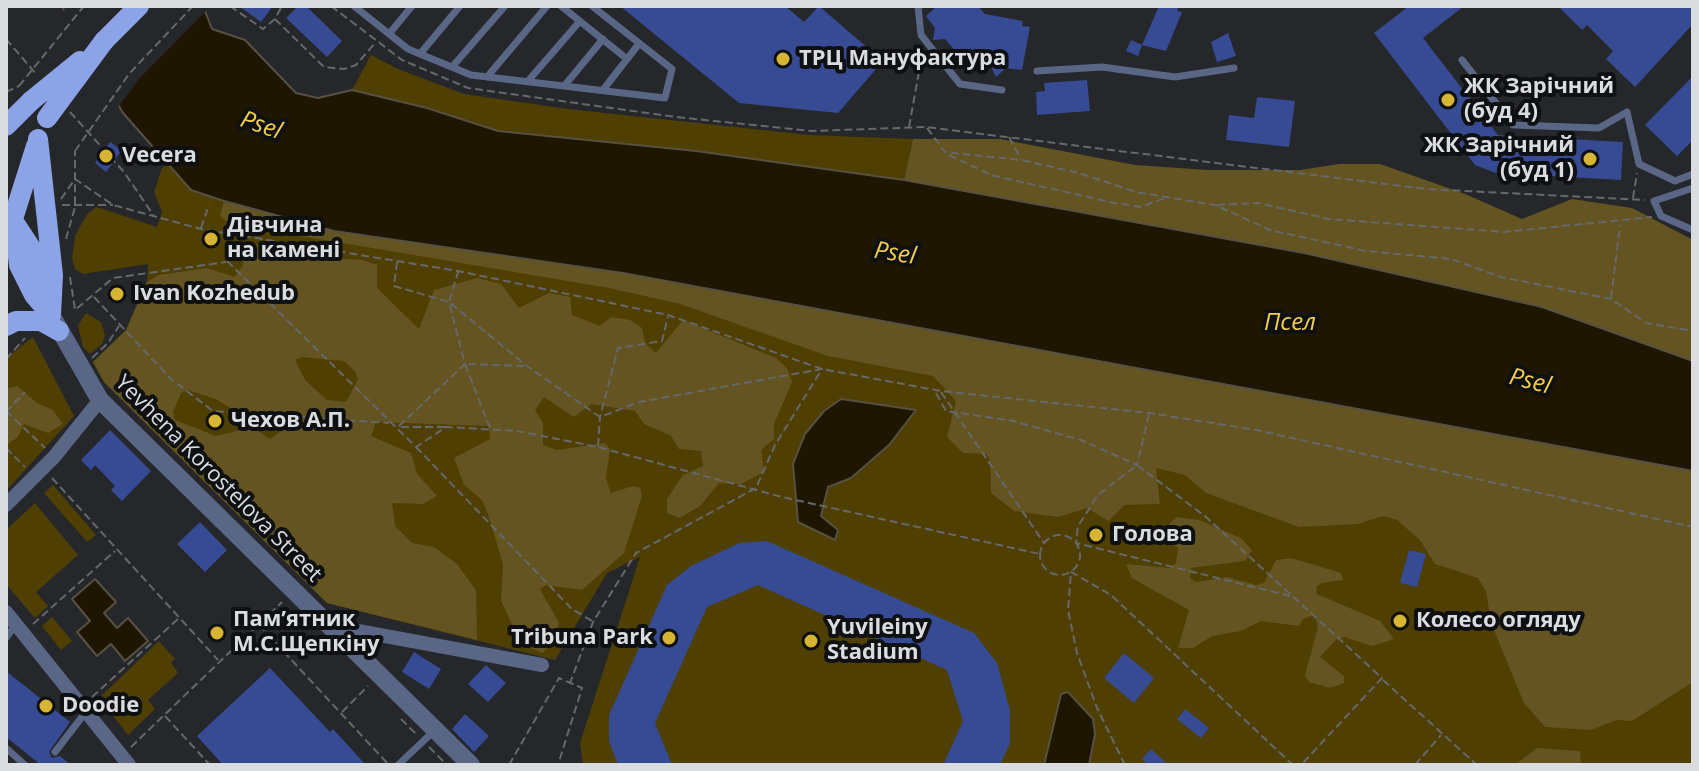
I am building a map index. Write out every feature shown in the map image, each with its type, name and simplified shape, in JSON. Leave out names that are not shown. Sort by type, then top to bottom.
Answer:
[{"type":"main road","points":[[6,241],[9,214],[47,118],[104,41],[139,6]]},
{"type":"main road","points":[[6,126],[25,94],[104,41]]},
{"type":"main road","points":[[38,139],[53,275],[55,323]]},
{"type":"main road","points":[[9,214],[37,257],[55,323]]},
{"type":"main road","points":[[6,326],[16,321],[55,323]]},
{"type":"street","name":"Yevhena Korostelova Street","points":[[55,323],[100,400],[471,765]]},
{"type":"street","points":[[6,505],[41,475],[100,400]]},
{"type":"street","points":[[11,618],[125,760]]},
{"type":"street","points":[[330,625],[542,665]]},
{"type":"lane","points":[[354,6],[420,54],[452,67],[487,77],[665,98],[672,69],[592,6]]},
{"type":"lane","points":[[363,14],[370,6]]},
{"type":"lane","points":[[389,34],[412,6]]},
{"type":"lane","points":[[420,54],[460,6]]},
{"type":"lane","points":[[452,67],[505,6]]},
{"type":"lane","points":[[487,77],[547,6]]},
{"type":"lane","points":[[561,6],[627,59]]},
{"type":"lane","points":[[918,6],[921,35],[960,84],[1002,90]]},
{"type":"lane","points":[[528,81],[580,21]]},
{"type":"lane","points":[[565,85],[603,39]]},
{"type":"lane","points":[[603,90],[638,45]]},
{"type":"lane","points":[[1462,60],[1513,125],[1599,128],[1627,112],[1639,164],[1675,181],[1693,174]]},
{"type":"lane","points":[[1037,71],[1102,67],[1175,77],[1234,68]]},
{"type":"lane","points":[[1693,188],[1654,201],[1661,216],[1693,230]]},
{"type":"lane","points":[[6,638],[11,618]]},
{"type":"lane","points":[[55,752],[85,713]]},
{"type":"lane","points":[[398,765],[436,730]]},
{"type":"lane","points":[[6,748],[25,765]]},
{"type":"path","points":[[6,92],[25,94],[84,6]]},
{"type":"path","points":[[65,242],[75,207],[75,151],[129,74],[193,6]]},
{"type":"path","points":[[230,6],[263,29],[275,19],[282,6]]},
{"type":"path","points":[[331,6],[402,60],[468,88],[676,117],[811,131],[926,127],[1426,189],[1654,201]]},
{"type":"path","points":[[275,19],[324,67],[344,69],[356,65],[377,41]]},
{"type":"path","points":[[908,128],[922,52],[921,35]]},
{"type":"path","points":[[6,39],[45,84]]},
{"type":"path","points":[[65,106],[124,172],[155,217]]},
{"type":"path","points":[[926,127],[945,152],[991,175],[1141,207],[1169,197]]},
{"type":"path","points":[[1008,137],[1021,160]]},
{"type":"path","points":[[945,152],[1021,160],[1169,197],[1215,205],[1258,203],[1329,219],[1504,232],[1661,216]]},
{"type":"path","points":[[1633,200],[1639,164]]},
{"type":"path","points":[[75,179],[113,205],[201,229],[458,271],[668,315],[822,369],[941,391],[1149,413],[1256,430],[1693,527]]},
{"type":"path","points":[[75,179],[58,204],[75,207],[113,205]]},
{"type":"path","points":[[201,229],[209,205]]},
{"type":"path","points":[[1215,205],[1270,230],[1366,251],[1451,259],[1501,277],[1611,299],[1646,323],[1693,331]]},
{"type":"path","points":[[1611,299],[1620,222]]},
{"type":"path","points":[[69,269],[75,310],[113,278],[227,261],[243,237]]},
{"type":"path","points":[[227,261],[398,427],[572,609],[593,622]]},
{"type":"path","points":[[397,262],[394,286],[449,302],[527,366],[600,417]]},
{"type":"path","points":[[458,271],[449,302],[465,364],[491,429]]},
{"type":"path","points":[[94,297],[171,379],[213,411],[391,423]]},
{"type":"path","points":[[598,447],[600,417],[618,348],[662,341],[668,315]]},
{"type":"path","points":[[92,358],[108,343],[119,325]]},
{"type":"path","points":[[6,359],[27,337]]},
{"type":"path","points":[[398,427],[465,364],[527,366]]},
{"type":"path","points":[[600,417],[639,402],[822,369]]},
{"type":"path","points":[[570,683],[593,622],[636,553],[756,488],[775,445],[822,369]]},
{"type":"path","points":[[935,390],[946,411],[1013,421],[1081,440],[1137,465],[1206,517],[1477,765]]},
{"type":"path","points":[[941,391],[953,413],[1044,543]]},
{"type":"path","points":[[25,392],[6,411],[54,457]]},
{"type":"path","points":[[1125,765],[1097,708],[1077,653],[1068,610],[1071,572],[1080,555],[1076,543],[1078,526],[1098,495],[1137,465],[1149,413]]},
{"type":"path","points":[[398,427],[491,429],[598,447],[782,497],[1040,554]]},
{"type":"path","points":[[416,447],[446,427]]},
{"type":"path","points":[[6,448],[41,475],[218,660]]},
{"type":"path","points":[[1290,596],[1076,543],[1060,535],[1044,543],[1040,554],[1048,571],[1059,575],[1071,572],[1111,595],[1293,765]]},
{"type":"path","points":[[32,625],[116,550]]},
{"type":"path","points":[[125,760],[218,660],[283,601]]},
{"type":"path","points":[[92,697],[179,619]]},
{"type":"path","points":[[259,624],[389,765]]},
{"type":"path","points":[[509,765],[559,678],[582,688],[558,765]]},
{"type":"path","points":[[1301,765],[1382,678]]},
{"type":"path","points":[[341,713],[368,686]]},
{"type":"path","points":[[164,715],[210,765]]},
{"type":"path","points":[[1415,765],[1442,734]]},
{"type":"shaded area","points":[[371,55],[398,69],[464,94],[568,109],[809,135],[913,139],[904,180],[696,151],[498,131],[427,108],[352,90]]},
{"type":"shaded area","points":[[913,139],[1000,139],[1135,165],[1208,170],[1300,170],[1339,164],[1380,164],[1465,194],[1522,219],[1572,199],[1632,208],[1693,240],[1693,361],[1542,307],[1304,253],[904,180]]},
{"type":"shaded area","points":[[168,162],[191,190],[334,231],[623,273],[1693,471],[1693,765],[583,765],[580,743],[640,557],[607,573],[555,660],[327,603],[104,382],[93,362],[126,330],[147,282],[148,264],[83,274],[75,269],[72,259],[75,236],[87,214],[97,207],[157,227],[162,212],[154,192],[162,168]]},
{"type":"shaded area","points":[[224,201],[334,231],[623,273],[1693,471],[1693,682],[1632,721],[1617,720],[1590,730],[1545,727],[1524,703],[1491,623],[1486,591],[1478,578],[1435,564],[1420,540],[1397,520],[1383,516],[1358,524],[1299,527],[1206,493],[1185,475],[1156,468],[1160,504],[1124,505],[1109,521],[1087,508],[1058,517],[1014,511],[991,493],[990,460],[986,454],[963,453],[947,437],[956,401],[933,376],[828,356],[680,304],[609,288],[230,224],[220,216]]},
{"type":"shaded area","points":[[243,244],[272,245],[291,256],[363,260],[377,265],[377,288],[419,329],[434,290],[477,278],[501,284],[519,308],[549,293],[570,297],[572,315],[600,326],[611,317],[630,320],[642,328],[645,343],[656,353],[683,320],[776,358],[787,368],[792,382],[774,424],[774,439],[761,450],[764,472],[741,484],[719,483],[700,506],[680,518],[667,513],[667,499],[683,475],[703,466],[701,451],[679,449],[671,436],[644,424],[635,411],[591,404],[574,417],[544,397],[535,410],[543,423],[543,445],[557,450],[605,443],[610,449],[606,479],[611,493],[633,486],[640,488],[642,496],[624,553],[582,590],[546,585],[540,589],[559,623],[555,637],[543,653],[522,645],[501,601],[503,564],[488,514],[482,500],[464,485],[454,458],[490,439],[489,426],[376,422],[371,436],[411,453],[417,474],[437,496],[423,504],[392,503],[395,526],[412,543],[434,547],[457,564],[476,590],[477,640],[327,603],[104,382],[93,362],[126,330],[147,282],[159,275],[207,268],[235,277],[243,265]],"holes":[[[302,357],[344,361],[355,371],[358,379],[346,402],[327,400],[305,380],[295,360]],[[188,390],[216,399],[235,411],[284,422],[283,430],[270,439],[252,427],[216,436],[175,420],[173,412],[181,393]]]},
{"type":"shaded area","points":[[86,313],[101,322],[105,335],[102,344],[90,354],[83,347],[78,325]]},
{"type":"shaded area","points":[[33,337],[74,416],[6,491],[6,358]]},
{"type":"shaded area","points":[[17,386],[37,403],[53,410],[63,424],[48,433],[24,424],[17,438],[6,445],[6,389]]},
{"type":"shaded area","points":[[53,485],[96,535],[87,542],[44,493]]},
{"type":"shaded area","points":[[35,503],[78,555],[36,592],[48,606],[35,618],[6,584],[6,530]]},
{"type":"shaded area","points":[[1176,517],[1199,520],[1241,538],[1252,550],[1245,561],[1191,568],[1190,578],[1196,582],[1227,577],[1256,585],[1264,583],[1276,560],[1291,558],[1341,573],[1343,580],[1322,583],[1316,587],[1317,594],[1380,621],[1394,639],[1372,646],[1344,637],[1337,639],[1320,657],[1344,676],[1344,683],[1330,688],[1309,682],[1305,675],[1318,627],[1315,614],[1302,620],[1299,626],[1261,621],[1241,631],[1212,636],[1193,648],[1178,648],[1189,610],[1132,578],[1126,564],[1170,568],[1176,563],[1178,548],[1161,533]]},
{"type":"shaded area","points":[[52,617],[72,641],[61,650],[42,626]]},
{"type":"shaded area","points":[[159,641],[175,659],[171,662],[178,673],[148,700],[155,709],[128,735],[99,698]]},
{"type":"shaded area","points":[[1537,748],[1580,751],[1581,765],[1515,765]]},
{"type":"water","name":"Псел","points":[[62,6],[203,6],[212,29],[245,40],[296,93],[318,98],[352,90],[427,108],[498,131],[696,151],[904,180],[1304,253],[1542,307],[1693,361],[1693,471],[623,273],[334,231],[224,201],[191,190],[123,113]]},
{"type":"water","points":[[841,399],[916,410],[889,445],[851,478],[828,487],[821,516],[838,530],[835,540],[798,522],[793,464],[805,434],[824,411]]},
{"type":"water","points":[[95,579],[116,602],[104,613],[117,628],[128,618],[148,641],[125,661],[111,644],[97,656],[77,632],[90,621],[72,599]]},
{"type":"water","points":[[1068,692],[1093,719],[1095,734],[1089,765],[1044,765],[1061,694]]},
{"type":"pier","points":[[66,6],[207,6],[208,9],[139,79],[116,110],[62,16]]},
{"type":"building","points":[[239,6],[273,6],[261,22]]},
{"type":"building","points":[[298,6],[306,6],[342,41],[327,57],[286,18]]},
{"type":"building","name":"ТРЦ Мануфактура","points":[[620,6],[785,6],[804,22],[819,6],[883,61],[838,113],[739,103]]},
{"type":"building","points":[[937,6],[978,6],[985,14],[1023,21],[1022,26],[1030,27],[1022,70],[1006,68],[996,77],[990,65],[964,61],[945,39],[933,40],[935,28],[926,16]]},
{"type":"building","points":[[1159,6],[1179,6],[1177,11],[1182,12],[1166,51],[1142,45]]},
{"type":"building","points":[[1409,6],[1464,6],[1423,38],[1498,135],[1623,142],[1621,180],[1496,173],[1475,165],[1374,33]]},
{"type":"building","points":[[1558,6],[1693,6],[1693,24],[1635,87],[1606,59],[1613,51],[1587,25],[1582,30]]},
{"type":"building","points":[[1228,33],[1236,56],[1217,62],[1211,42]]},
{"type":"building","points":[[1131,40],[1142,45],[1138,56],[1126,51]]},
{"type":"building","points":[[1693,76],[1693,140],[1677,156],[1645,125]]},
{"type":"building","points":[[1087,80],[1090,111],[1037,115],[1036,92],[1045,91],[1044,83]]},
{"type":"building","points":[[1257,97],[1295,101],[1289,147],[1226,140],[1229,115],[1254,118]]},
{"type":"building","points":[[110,142],[122,150],[106,172],[95,163]]},
{"type":"building","points":[[110,430],[151,471],[122,501],[111,490],[115,486],[95,465],[91,470],[81,460]]},
{"type":"building","points":[[200,522],[227,550],[205,572],[177,544]]},
{"type":"building","points":[[767,541],[974,633],[997,663],[1010,710],[1010,743],[1000,765],[943,765],[963,721],[947,670],[758,585],[707,607],[655,723],[672,765],[618,765],[609,741],[609,715],[667,585],[691,566],[739,543]]},
{"type":"building","points":[[1409,550],[1426,554],[1417,587],[1400,583]]},
{"type":"building","points":[[414,652],[441,669],[429,689],[402,672]]},
{"type":"building","points":[[1124,653],[1154,678],[1134,703],[1104,678]]},
{"type":"building","points":[[486,665],[506,683],[488,702],[468,684]]},
{"type":"building","points":[[270,668],[366,765],[223,765],[197,736]]},
{"type":"building","points":[[6,671],[70,722],[49,752],[52,758],[60,756],[71,765],[41,765],[6,737]]},
{"type":"building","points":[[1185,709],[1209,728],[1201,738],[1177,719]]},
{"type":"building","points":[[465,714],[489,736],[474,752],[452,729]]},
{"type":"building","points":[[1151,749],[1168,765],[1148,765],[1142,759]]},
{"type":"place","name":"ТРЦ Мануфактура","points":[[783,59]]},
{"type":"place","name":"ЖК Зарічний (буд 4)","points":[[1448,100]]},
{"type":"place","name":"Vecera","points":[[106,156]]},
{"type":"place","name":"ЖК Зарічний (буд 1)","points":[[1590,159]]},
{"type":"place","name":"Дівчина на камені","points":[[211,239]]},
{"type":"place","name":"Ivan Kozhedub","points":[[117,294]]},
{"type":"place","name":"Чехов А.П.","points":[[215,421]]},
{"type":"place","name":"Голова","points":[[1096,535]]},
{"type":"place","name":"Колесо огляду","points":[[1400,621]]},
{"type":"place","name":"Пам’ятник М.С.Щепкіну","points":[[217,633]]},
{"type":"place","name":"Tribuna Park","points":[[669,638]]},
{"type":"place","name":"Yuvileiny Stadium","points":[[811,641]]},
{"type":"place","name":"Doodie","points":[[46,706]]},
{"type":"water label","name":"Psel","points":[[261,126]]},
{"type":"water label","name":"Psel","points":[[895,254]]},
{"type":"water label","name":"Psel","points":[[1530,382]]}]
